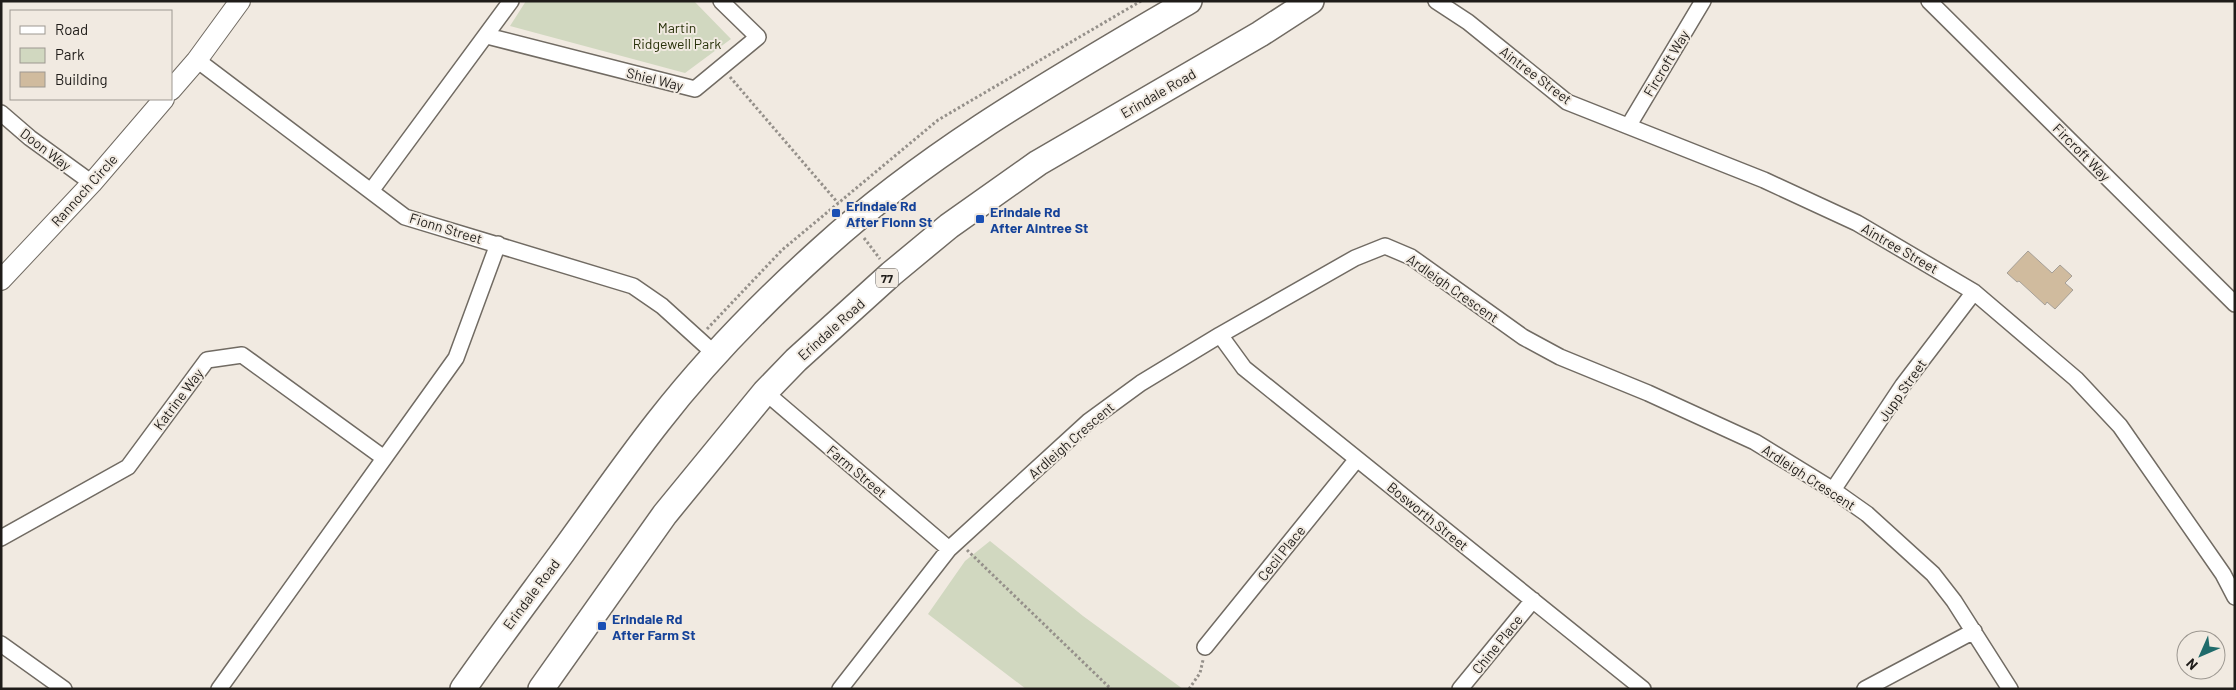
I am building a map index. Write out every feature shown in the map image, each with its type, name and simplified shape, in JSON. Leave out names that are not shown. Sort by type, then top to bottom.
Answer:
[{"type":"main road","name":"Erindale Road","points":[[463,689],[511,620],[659,421],[715,354],[751,316],[824,247],[930,161],[997,116],[1189,1]]},
{"type":"main road","name":"Erindale Road","points":[[541,689],[665,514],[765,392],[796,360],[891,274],[948,226],[1038,163],[1260,34],[1311,1]]},
{"type":"street","points":[[172,89],[197,60],[240,1]]},
{"type":"street","points":[[371,191],[511,1]]},
{"type":"street","name":"Shiel Way","points":[[487,36],[695,89],[758,37],[722,1]]},
{"type":"street","name":"Aintree Street","points":[[1436,1],[1468,22],[1566,102],[1629,125],[1764,180],[1857,223],[1974,292],[2076,379],[2120,426],[2229,571],[2235,597]]},
{"type":"street","name":"Aintree Street","points":[[1456,1],[1468,22]]},
{"type":"street","name":"Fircroft Way","points":[[1629,125],[1703,1]]},
{"type":"street","name":"Fircroft Way","points":[[1930,1],[2235,304]]},
{"type":"street","name":"Fionn Street","points":[[197,60],[405,217],[633,286],[662,306],[715,354]]},
{"type":"street","name":"Rannoch Circle","points":[[1,280],[92,183],[163,100]]},
{"type":"street","name":"Doon Way","points":[[1,113],[30,138],[92,183]]},
{"type":"street","points":[[219,689],[456,358],[498,244]]},
{"type":"street","name":"Ardleigh Crescent","points":[[840,689],[953,545],[1089,421],[1141,383],[1220,335],[1355,258],[1386,246],[1411,257],[1523,337],[1560,357],[1648,393],[1755,442],[1833,490],[1867,514],[1933,574],[1954,601],[2010,689]]},
{"type":"street","name":"Jupp Street","points":[[1833,490],[1903,385],[1974,292]]},
{"type":"street","name":"Bosworth Street","points":[[1220,335],[1244,368],[1644,689]]},
{"type":"street","name":"Katrine Way","points":[[1,538],[128,466],[207,360],[242,354],[384,458]]},
{"type":"street","name":"Farm Street","points":[[765,392],[953,545]]},
{"type":"street","name":"Cecil Place","points":[[1205,647],[1357,459]]},
{"type":"street","name":"Chine Place","points":[[1460,689],[1533,600]]},
{"type":"street","points":[[1865,689],[1974,631]]},
{"type":"street","points":[[1,644],[64,689]]},
{"type":"path","points":[[721,67],[853,223],[891,274]]},
{"type":"path","points":[[953,545],[1111,689]]},
{"type":"path","points":[[1190,689],[1200,673],[1205,647]]},
{"type":"green space","name":"Martin Ridgewell Park","points":[[526,1],[694,1],[731,39],[685,73],[510,26]]},
{"type":"green space","points":[[990,541],[1083,616],[1183,689],[1026,689],[928,614],[965,561]]},
{"type":"building","points":[[2028,251],[2052,273],[2060,265],[2072,276],[2065,283],[2073,290],[2055,309],[2047,302],[2045,305],[2019,281],[2017,282],[2007,273]]},
{"type":"place","name":"Erindale Rd After Fionn St","points":[[836,213]]},
{"type":"place","name":"Erindale Rd After Aintree St","points":[[980,219]]},
{"type":"place","name":"Erindale Rd After Farm St","points":[[602,626]]}]
